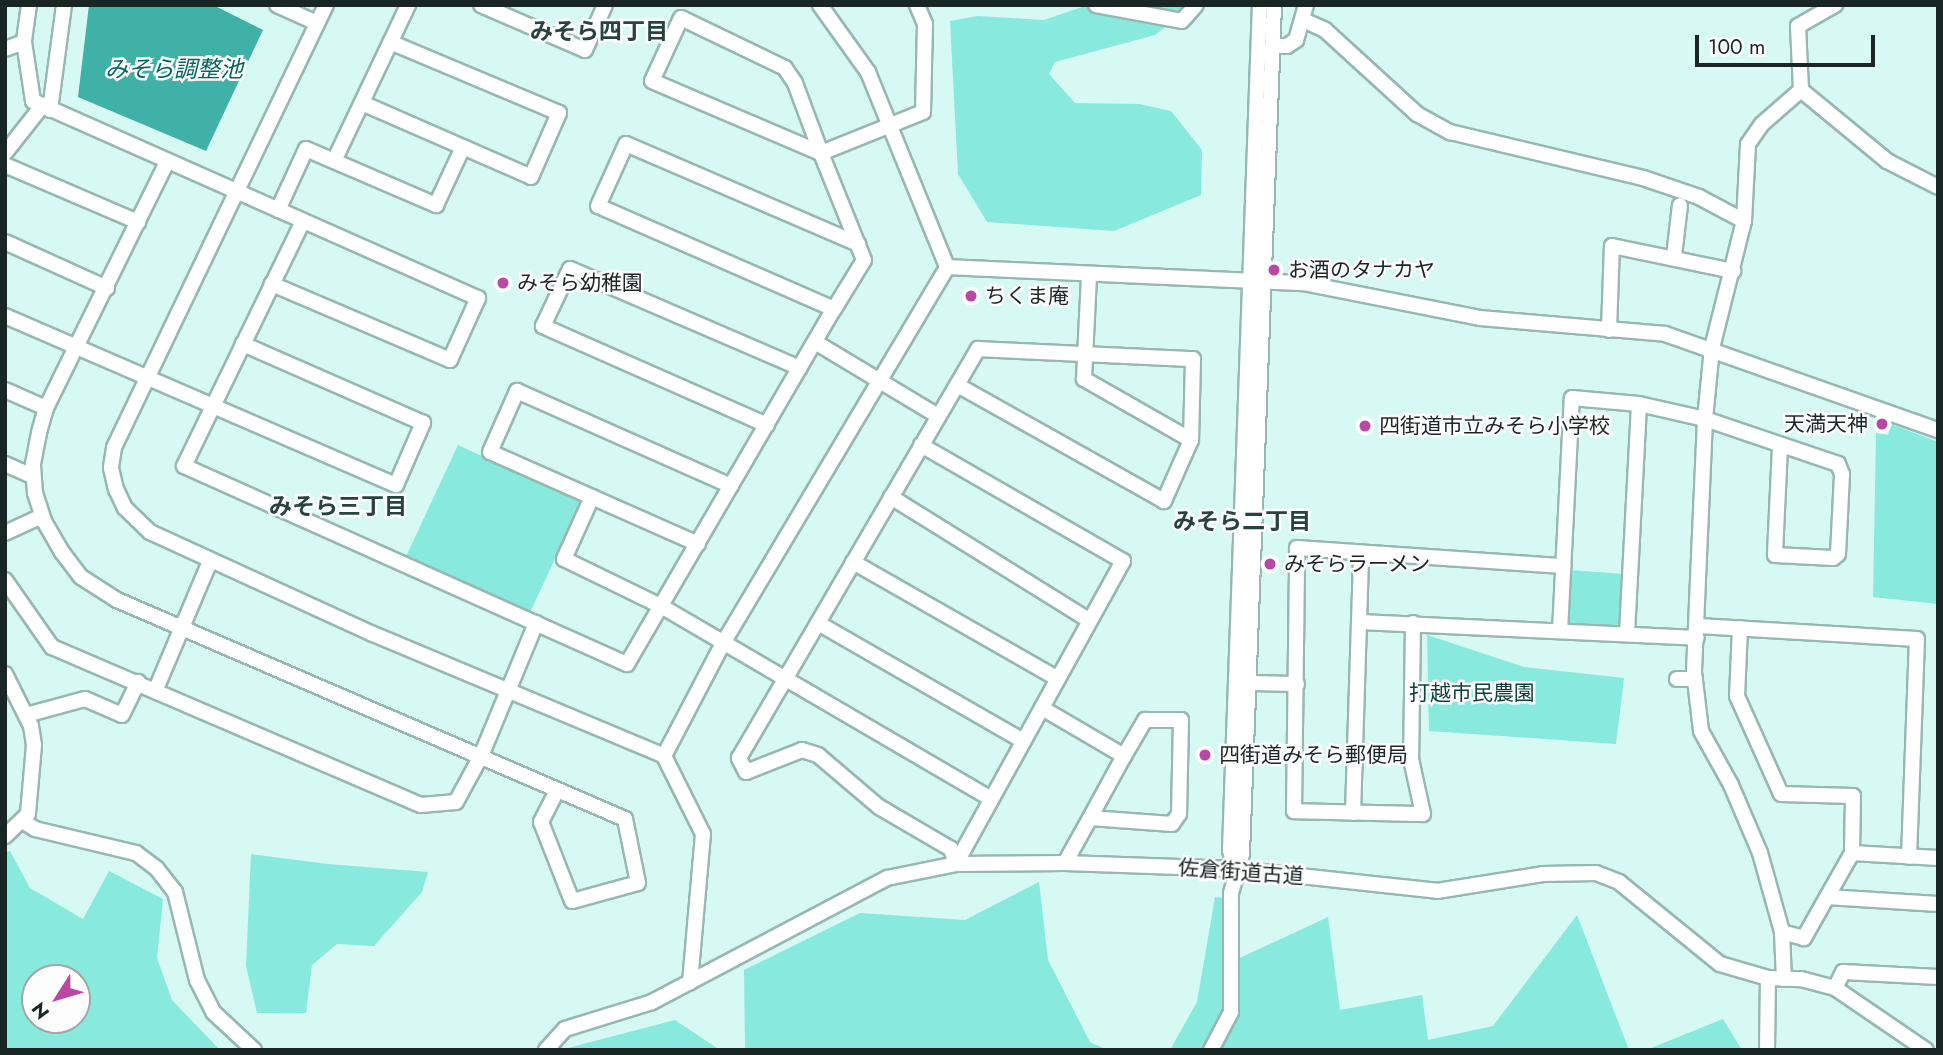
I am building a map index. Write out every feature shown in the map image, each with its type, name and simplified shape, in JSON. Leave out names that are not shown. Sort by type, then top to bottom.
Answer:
[{"type":"street","points":[[29,5],[24,42],[33,101],[478,298],[450,360],[272,284]]},
{"type":"street","points":[[5,153],[46,108],[64,5]]},
{"type":"street","points":[[276,5],[317,23]]},
{"type":"street","points":[[326,5],[114,449],[111,468],[116,489],[138,523],[210,561],[506,692],[664,756],[703,834],[690,982]]},
{"type":"street","points":[[334,161],[408,5]]},
{"type":"street","points":[[481,5],[585,50],[605,5]]},
{"type":"street","points":[[820,5],[856,50],[947,267]]},
{"type":"street","points":[[303,221],[184,466],[627,664],[863,260],[858,244],[821,153],[785,68],[681,18],[652,81],[821,153],[923,112],[925,24],[917,5]]},
{"type":"street","points":[[1096,5],[1182,21],[1196,5]]},
{"type":"street","points":[[1236,869],[1230,850],[1260,5]]},
{"type":"street","points":[[1211,1050],[1231,1012],[1231,893],[1242,854],[1267,281],[1275,5]]},
{"type":"street","points":[[1273,46],[1287,46],[1296,40],[1306,5]]},
{"type":"street","points":[[1835,5],[1798,26],[1801,90],[1888,162],[1938,187]]},
{"type":"street","points":[[1303,20],[1325,30],[1417,114],[1450,132],[1643,178],[1699,197],[1744,221]]},
{"type":"street","points":[[5,49],[24,42]]},
{"type":"street","points":[[362,103],[531,177],[559,113],[390,42]]},
{"type":"street","points":[[1784,979],[1782,932],[1760,853],[1731,785],[1701,731],[1695,679],[1705,419],[1712,348],[1744,221],[1748,144],[1762,124],[1801,90]]},
{"type":"street","points":[[834,310],[598,206],[626,144],[858,244]]},
{"type":"street","points":[[278,210],[306,149],[436,205],[463,147]]},
{"type":"street","points":[[167,162],[46,408],[32,476],[42,516],[81,577],[117,600],[625,819],[638,883],[572,901],[541,822],[557,790]]},
{"type":"street","points":[[5,165],[138,222]]},
{"type":"street","points":[[1674,256],[1680,205]]},
{"type":"street","points":[[5,242],[107,288]]},
{"type":"street","points":[[1609,330],[1612,246],[1674,256],[1733,271]]},
{"type":"street","points":[[947,267],[1089,276],[1267,281],[1363,293],[1480,318],[1665,334],[1712,348],[1938,430]]},
{"type":"street","points":[[664,756],[722,645],[947,267]]},
{"type":"street","points":[[767,425],[543,327],[570,269],[800,368]]},
{"type":"street","points":[[1089,276],[1084,379],[1191,440]]},
{"type":"street","points":[[5,316],[396,485],[423,423],[243,344]]},
{"type":"street","points":[[815,342],[877,382],[938,416]]},
{"type":"street","points":[[956,864],[951,849],[879,807],[818,755],[802,750],[746,772],[739,758],[978,349],[1193,359],[1191,440],[1164,501],[957,385]]},
{"type":"street","points":[[5,390],[46,408]]},
{"type":"street","points":[[698,544],[490,452],[517,391],[732,486]]},
{"type":"street","points":[[1560,631],[1572,398],[1639,404],[1705,419],[1841,468],[1838,554],[1833,558],[1776,555],[1780,447]]},
{"type":"street","points":[[1627,634],[1639,404]]},
{"type":"street","points":[[921,445],[1123,561],[956,864]]},
{"type":"street","points":[[5,464],[32,476]]},
{"type":"street","points":[[592,497],[564,559],[661,606],[722,645],[991,799]]},
{"type":"street","points":[[891,497],[1090,621]]},
{"type":"street","points":[[5,533],[42,516]]},
{"type":"street","points":[[1413,623],[1411,759],[1423,814],[1294,811],[1297,548],[1563,566]]},
{"type":"street","points":[[1353,813],[1361,554]]},
{"type":"street","points":[[156,689],[210,561]]},
{"type":"street","points":[[853,562],[1058,678]]},
{"type":"street","points":[[5,580],[52,647],[156,689],[421,805],[456,802],[481,756],[536,623]]},
{"type":"street","points":[[1360,622],[1627,634],[1740,628],[1917,639],[1909,857]]},
{"type":"street","points":[[818,623],[1023,741]]},
{"type":"street","points":[[1740,628],[1737,696],[1781,794],[1853,796],[1852,853],[1804,938],[1782,932]]},
{"type":"street","points":[[5,674],[26,715],[34,745],[31,803],[24,821],[5,836]]},
{"type":"street","points":[[1677,679],[1695,679]]},
{"type":"street","points":[[26,715],[85,699],[122,715],[138,682]]},
{"type":"street","points":[[1249,682],[1297,684]]},
{"type":"street","points":[[1042,708],[1124,756]]},
{"type":"street","points":[[1065,863],[1124,756],[1145,720],[1181,720],[1179,814],[1172,824],[1090,818]]},
{"type":"street","points":[[24,821],[35,828],[136,853],[157,869],[175,892],[197,980],[213,1012],[254,1050]]},
{"type":"street","points":[[1852,853],[1938,858]]},
{"type":"street","name":"佐倉街道古道","points":[[546,1050],[565,1029],[652,1002],[864,887],[911,870],[956,864],[1065,863],[1236,869],[1437,891],[1543,874],[1597,873],[1634,893],[1700,952],[1736,971],[1835,988],[1926,1050]]},
{"type":"street","points":[[1827,897],[1938,904]]},
{"type":"street","points":[[1835,988],[1843,972],[1938,977]]},
{"type":"street","points":[[1767,1049],[1768,978]]},
{"type":"green space","points":[[1132,5],[1195,5],[1155,35],[1055,62],[1049,74],[1075,103],[1139,104],[1171,111],[1202,150],[1201,195],[1114,231],[987,222],[958,174],[950,21],[978,16],[1044,20],[1085,6],[1125,10]]},
{"type":"green space","points":[[1891,424],[1938,442],[1938,604],[1873,597],[1876,433],[1888,435]]},
{"type":"green space","points":[[458,445],[581,502],[528,616],[405,558]]},
{"type":"green space","points":[[1569,570],[1625,574],[1621,629],[1565,625]]},
{"type":"green space","name":"打越市民農園","points":[[1427,635],[1524,667],[1624,678],[1616,744],[1429,731]]},
{"type":"green space","points":[[10,851],[30,888],[83,919],[109,871],[163,899],[157,958],[172,1000],[220,1050],[5,1050],[5,852]]},
{"type":"green space","points":[[251,854],[328,864],[428,872],[422,892],[374,946],[337,944],[312,965],[306,1013],[257,1013],[246,966]]},
{"type":"green space","points":[[1039,882],[1048,960],[1090,1042],[1107,1050],[745,1050],[744,970],[860,913],[965,920]]},
{"type":"green space","points":[[1215,897],[1230,899],[1229,963],[1328,917],[1340,1010],[1422,995],[1428,1040],[1493,1026],[1577,915],[1629,1050],[1170,1050],[1197,1002]]},
{"type":"green space","points":[[1723,1019],[1742,1050],[1646,1050]]},
{"type":"green space","points":[[675,1020],[720,1050],[564,1050],[564,1049]]},
{"type":"water","name":"みそら調整池","points":[[89,5],[213,5],[263,30],[206,151],[78,97]]},
{"type":"place","name":"お酒のタナカヤ","points":[[1274,270]]},
{"type":"place","name":"みそら幼稚園","points":[[503,283]]},
{"type":"place","name":"ちくま庵","points":[[971,296]]},
{"type":"place","name":"天満天神","points":[[1882,424]]},
{"type":"place","name":"四街道市立みそら小学校","points":[[1365,426]]},
{"type":"place","name":"みそらラーメン","points":[[1270,564]]},
{"type":"place","name":"四街道みそら郵便局","points":[[1205,755]]},
{"type":"district","name":"みそら四丁目","points":[[599,31]]},
{"type":"district","name":"みそら三丁目","points":[[338,506]]},
{"type":"district","name":"みそら二丁目","points":[[1242,521]]}]
